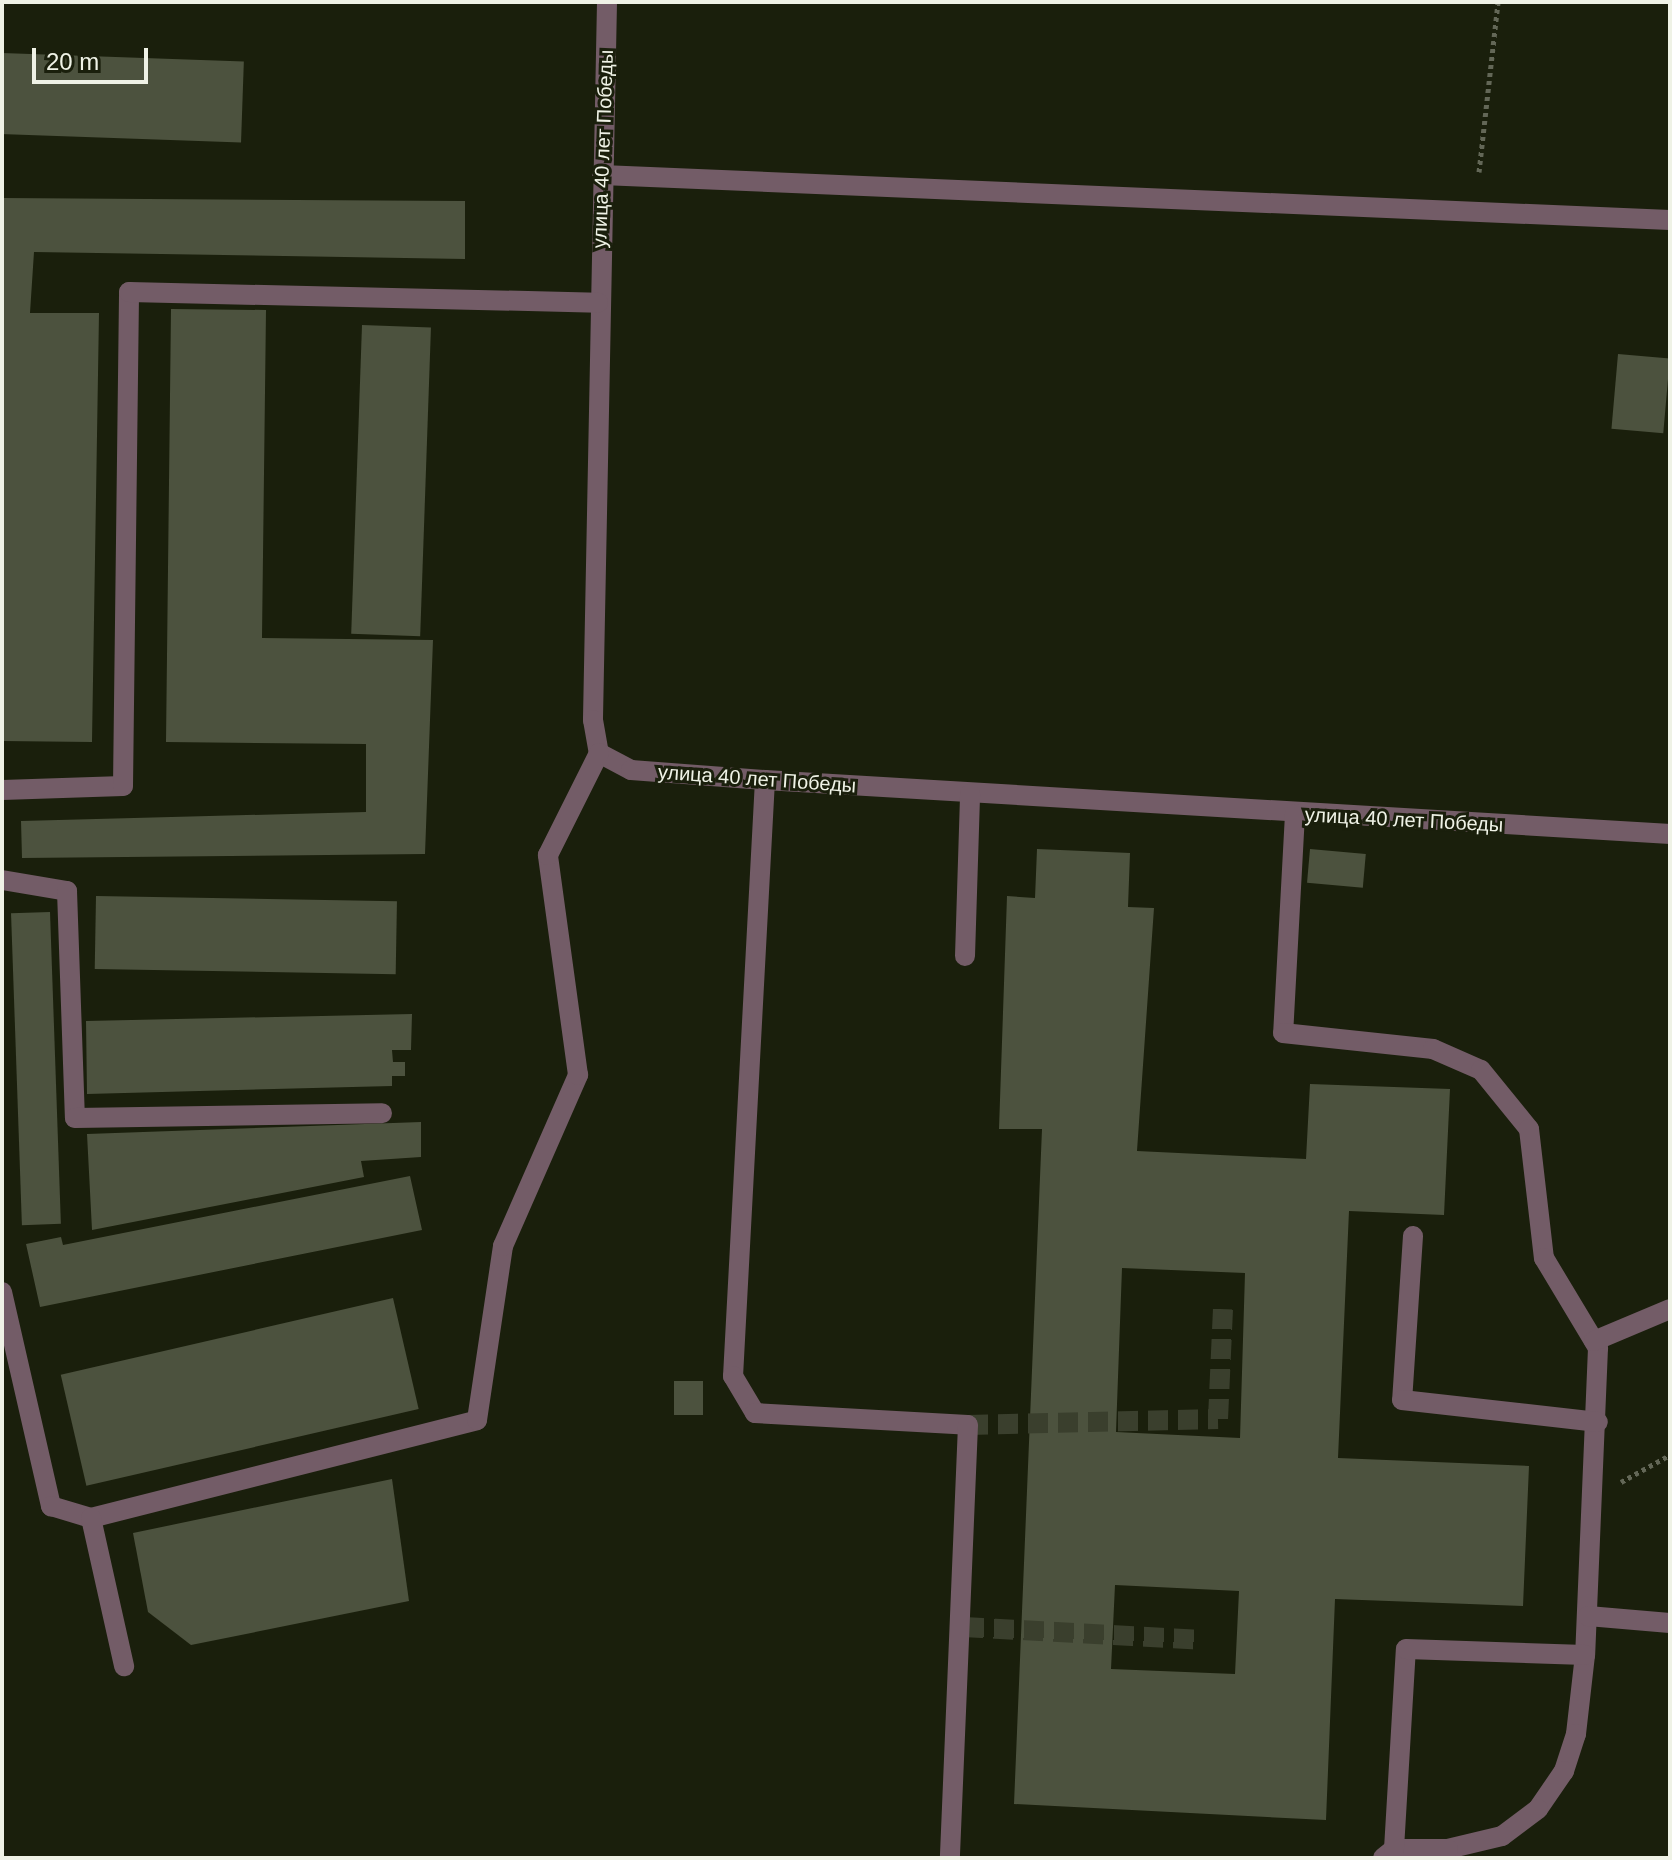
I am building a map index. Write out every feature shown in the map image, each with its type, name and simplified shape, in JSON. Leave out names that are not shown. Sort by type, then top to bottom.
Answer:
[{"type":"street","name":"улица 40 лет Победы","points":[[607,2],[598,303],[593,720],[599,753],[631,770],[970,794],[1670,834]]},
{"type":"street","points":[[602,175],[1670,220]]},
{"type":"street","points":[[2,790],[123,786],[129,292],[598,303]]},
{"type":"street","points":[[2,1292],[51,1506],[91,1518],[477,1420],[503,1246],[578,1075],[548,855],[599,753]]},
{"type":"street","points":[[765,780],[733,1376],[755,1413],[968,1425],[950,1858]]},
{"type":"street","points":[[965,956],[970,794]]},
{"type":"street","points":[[1295,814],[1283,1033],[1433,1049],[1481,1070],[1529,1129],[1544,1258],[1594,1341],[1598,1422],[1588,1616],[1585,1655],[1576,1734],[1564,1771],[1538,1809],[1502,1836],[1448,1849],[1388,1854],[1406,1649],[1585,1655]]},
{"type":"street","points":[[2,880],[67,891],[75,1118],[382,1113]]},
{"type":"street","points":[[1413,1236],[1402,1400],[1598,1422]]},
{"type":"street","points":[[1594,1341],[1670,1309]]},
{"type":"street","points":[[91,1518],[124,1666]]},
{"type":"street","points":[[1588,1616],[1670,1623]]},
{"type":"path","points":[[1479,172],[1498,2]]},
{"type":"path","points":[[1595,1496],[1670,1455]]},
{"type":"building","points":[[2,53],[244,61],[241,142],[2,134]]},
{"type":"building","points":[[2,198],[465,201],[465,259],[34,252],[30,313],[99,313],[92,742],[2,741]]},
{"type":"building","points":[[171,309],[266,310],[262,638],[433,640],[425,854],[22,858],[21,821],[366,812],[366,744],[166,742]]},
{"type":"building","points":[[362,325],[431,327],[420,636],[351,634]]},
{"type":"building","points":[[1618,354],[1670,359],[1663,433],[1611,429]]},
{"type":"building","points":[[1037,849],[1130,853],[1128,907],[1154,908],[1137,1151],[1306,1159],[1310,1084],[1450,1089],[1444,1215],[1349,1211],[1338,1458],[1529,1466],[1523,1606],[1335,1599],[1326,1820],[1014,1804],[1042,1129],[999,1129],[1007,896],[1035,898]],"holes":[[[1122,1268],[1245,1273],[1240,1438],[1116,1432]],[[1115,1585],[1239,1591],[1235,1674],[1111,1669]]]},
{"type":"building","points":[[1310,849],[1366,854],[1363,888],[1307,883]]},
{"type":"building","points":[[96,896],[397,901],[396,974],[95,969]]},
{"type":"building","points":[[50,912],[61,1224],[22,1225],[11,913]]},
{"type":"building","points":[[412,1014],[411,1050],[392,1050],[393,1062],[405,1062],[405,1076],[392,1076],[392,1086],[87,1094],[86,1021]]},
{"type":"building","points":[[421,1122],[421,1157],[361,1161],[364,1177],[92,1230],[87,1134]]},
{"type":"building","points":[[410,1176],[422,1230],[40,1307],[26,1244],[61,1237],[63,1245]]},
{"type":"building","points":[[393,1298],[419,1409],[86,1486],[61,1375]]},
{"type":"building","points":[[674,1381],[703,1381],[703,1415],[674,1415]]},
{"type":"building","points":[[392,1479],[409,1601],[191,1645],[148,1612],[133,1533]]},
{"type":"tunnel","points":[[968,1425],[1218,1419],[1223,1309]]},
{"type":"tunnel","points":[[964,1627],[1202,1640]]}]
